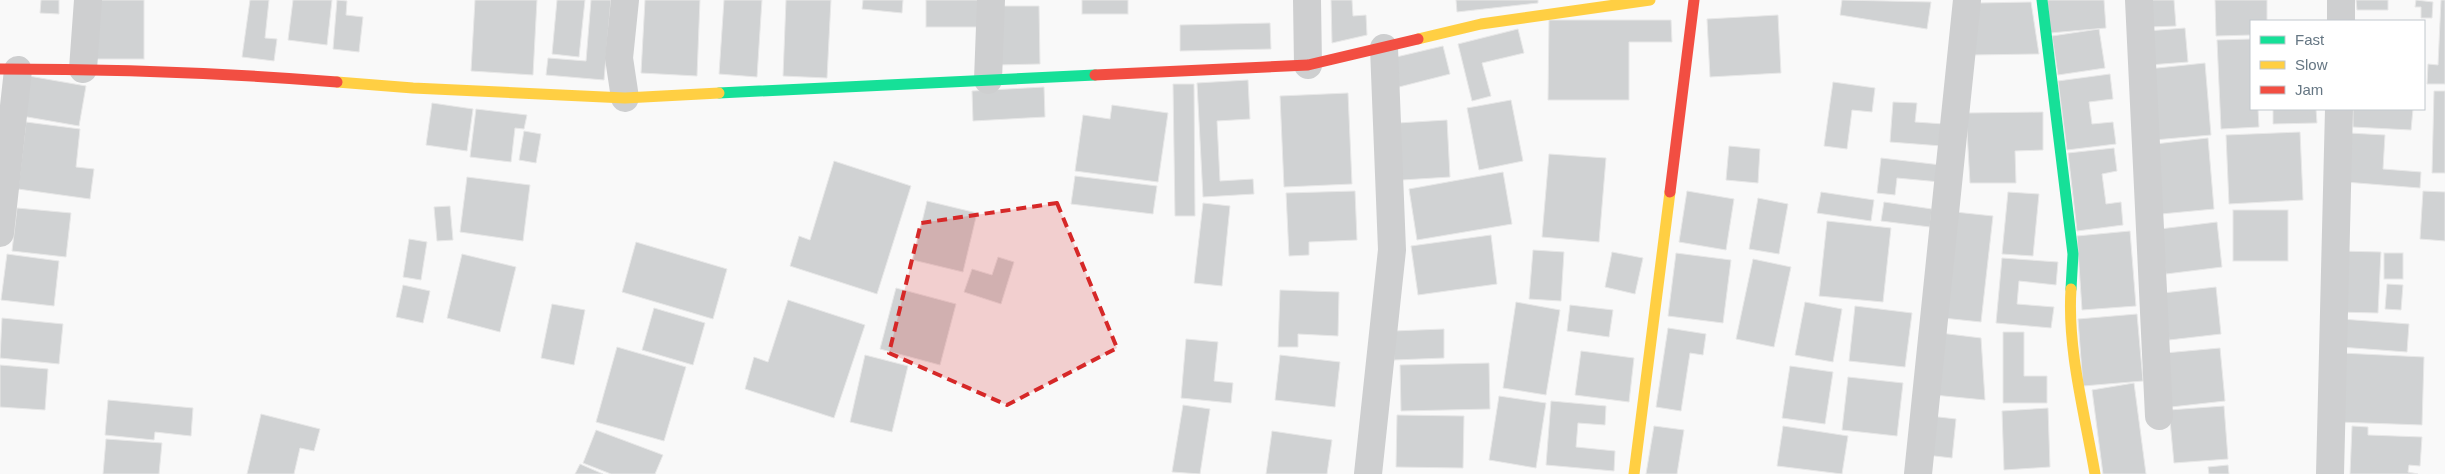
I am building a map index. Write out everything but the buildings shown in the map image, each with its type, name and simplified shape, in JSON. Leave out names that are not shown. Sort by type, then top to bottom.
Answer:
[{"type":"street","points":[[83,69],[88,0]]},
{"type":"street","points":[[625,0],[619,58],[625,98]]},
{"type":"street","points":[[988,80],[990,0]]},
{"type":"street","points":[[1307,0],[1308,65]]},
{"type":"street","points":[[0,233],[9,69],[83,69],[264,76],[413,88],[625,98],[1308,65],[1481,24],[1650,0]]},
{"type":"street","points":[[1634,474],[1694,0]]},
{"type":"street","points":[[1918,474],[1967,0]]},
{"type":"street","points":[[2042,0],[2074,254],[2070,303],[2077,373],[2095,474]]},
{"type":"street","points":[[2139,0],[2160,416]]},
{"type":"street","points":[[2341,20],[2342,0]]},
{"type":"street","points":[[1368,474],[1392,250],[1384,48]]},
{"type":"street","points":[[2330,474],[2339,110]]},
{"type":"highlighted area","points":[[1057,203],[1117,348],[1007,405],[889,353],[921,223]]},
{"type":"traffic: fast","points":[[2042,0],[2073,254],[2071,289]]},
{"type":"traffic: fast","points":[[719,93],[1095,75]]},
{"type":"traffic: slow","points":[[1418,39],[1481,24],[1650,0]]},
{"type":"traffic: slow","points":[[337,82],[413,88],[625,98],[719,93]]},
{"type":"traffic: slow","points":[[1634,474],[1670,192]]},
{"type":"traffic: slow","points":[[2071,289],[2070,312],[2074,358],[2095,474]]},
{"type":"traffic: jam","points":[[1670,192],[1694,0]]},
{"type":"traffic: jam","points":[[1095,75],[1308,65],[1418,39]]},
{"type":"traffic: jam","points":[[0,69],[169,72],[337,82]]}]
